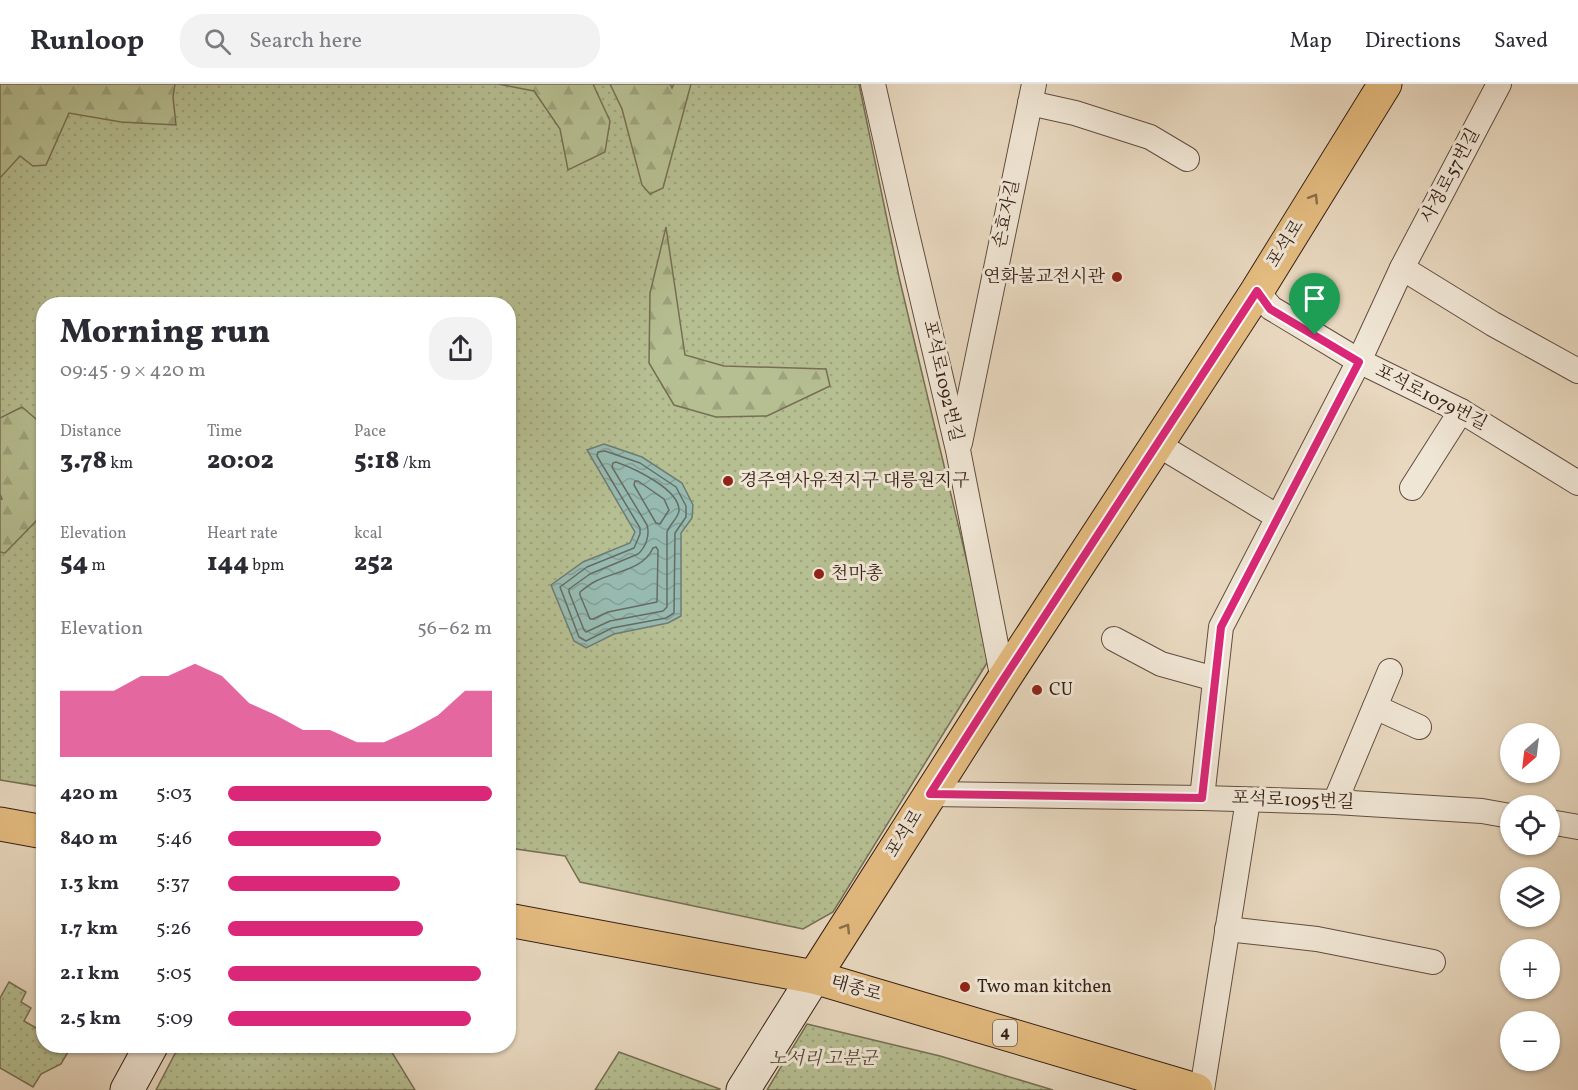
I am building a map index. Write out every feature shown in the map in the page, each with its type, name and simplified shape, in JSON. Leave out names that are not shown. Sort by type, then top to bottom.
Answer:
[{"type":"main road","name":"포석로","points":[[814,977],[1003,680],[1257,291],[1385,84]]},
{"type":"main road","points":[[0,824],[36,831]]},
{"type":"main road","name":"태종로","points":[[516,921],[814,977],[1196,1090]]},
{"type":"street","name":"포석로1092번길","points":[[873,84],[958,450],[1003,680]]},
{"type":"street","name":"사정로57번길","points":[[1202,798],[1221,627],[1359,362],[1402,268],[1498,84]]},
{"type":"street","name":"손효자길","points":[[958,450],[1032,94]]},
{"type":"street","points":[[1032,94],[1075,113],[1150,137],[1187,159]]},
{"type":"street","points":[[1402,268],[1493,324],[1578,371]]},
{"type":"street","name":"포석로1079번길","points":[[1257,291],[1270,309],[1359,362],[1461,411],[1578,483]]},
{"type":"street","points":[[1412,488],[1461,411]]},
{"type":"street","points":[[1157,444],[1278,517]]},
{"type":"street","points":[[1114,639],[1161,664],[1215,679]]},
{"type":"street","points":[[1335,801],[1390,671]]},
{"type":"street","points":[[1375,707],[1419,727]]},
{"type":"street","name":"포석로1095번길","points":[[930,794],[1335,801],[1500,814]]},
{"type":"street","points":[[1202,1090],[1248,800]]},
{"type":"street","points":[[1560,824],[1578,827]]},
{"type":"street","points":[[1227,929],[1317,939],[1433,962]]},
{"type":"street","points":[[743,1090],[814,977]]},
{"type":"street","points":[[126,1090],[148,1053]]},
{"type":"green space","name":"경주역사유적지구 대릉원지구","points":[[0,84],[859,84],[899,277],[990,658],[833,912],[803,929],[580,882],[565,856],[516,849],[516,297],[36,297],[36,786],[0,780]]},
{"type":"green space","points":[[0,84],[175,84],[173,97],[176,125],[121,122],[69,113],[46,165],[33,166],[20,156],[0,178]]},
{"type":"green space","points":[[498,84],[593,84],[610,121],[605,152],[568,170],[560,129],[534,91]]},
{"type":"green space","points":[[610,84],[670,84],[672,88],[674,84],[691,84],[663,188],[650,194],[642,185],[622,109]]},
{"type":"green space","points":[[666,227],[685,355],[724,366],[826,369],[830,386],[767,416],[716,417],[674,405],[649,363],[650,293]]},
{"type":"green space","points":[[22,407],[36,419],[36,521],[5,553],[0,552],[0,499],[2,499],[0,494],[0,418]]},
{"type":"green space","points":[[9,982],[26,992],[21,1002],[31,1008],[24,1021],[36,1028],[36,1053],[67,1053],[61,1064],[41,1074],[33,1087],[0,1068],[0,998]]},
{"type":"green space","name":"노서리 고분군","points":[[807,1024],[940,1056],[1053,1090],[767,1090]]},
{"type":"green space","points":[[619,1052],[720,1089],[595,1090]]},
{"type":"green space","points":[[175,1053],[392,1053],[415,1090],[156,1090]]},
{"type":"water","points":[[604,444],[642,457],[682,483],[693,505],[692,518],[681,533],[681,616],[668,623],[614,634],[586,648],[574,641],[551,585],[583,562],[630,543],[635,532],[587,450]]},
{"type":"place","name":"연화불교전시관","points":[[1117,277]]},
{"type":"place","name":"경주역사유적지구 대릉원지구","points":[[728,481]]},
{"type":"place","name":"천마총","points":[[819,574]]},
{"type":"place","name":"CU","points":[[1037,690]]},
{"type":"place","name":"Two man kitchen","points":[[965,987]]},
{"type":"route","points":[[1257,291],[1270,309],[1315,335],[1359,362],[1221,627],[1202,798],[930,794],[1257,291]]}]
